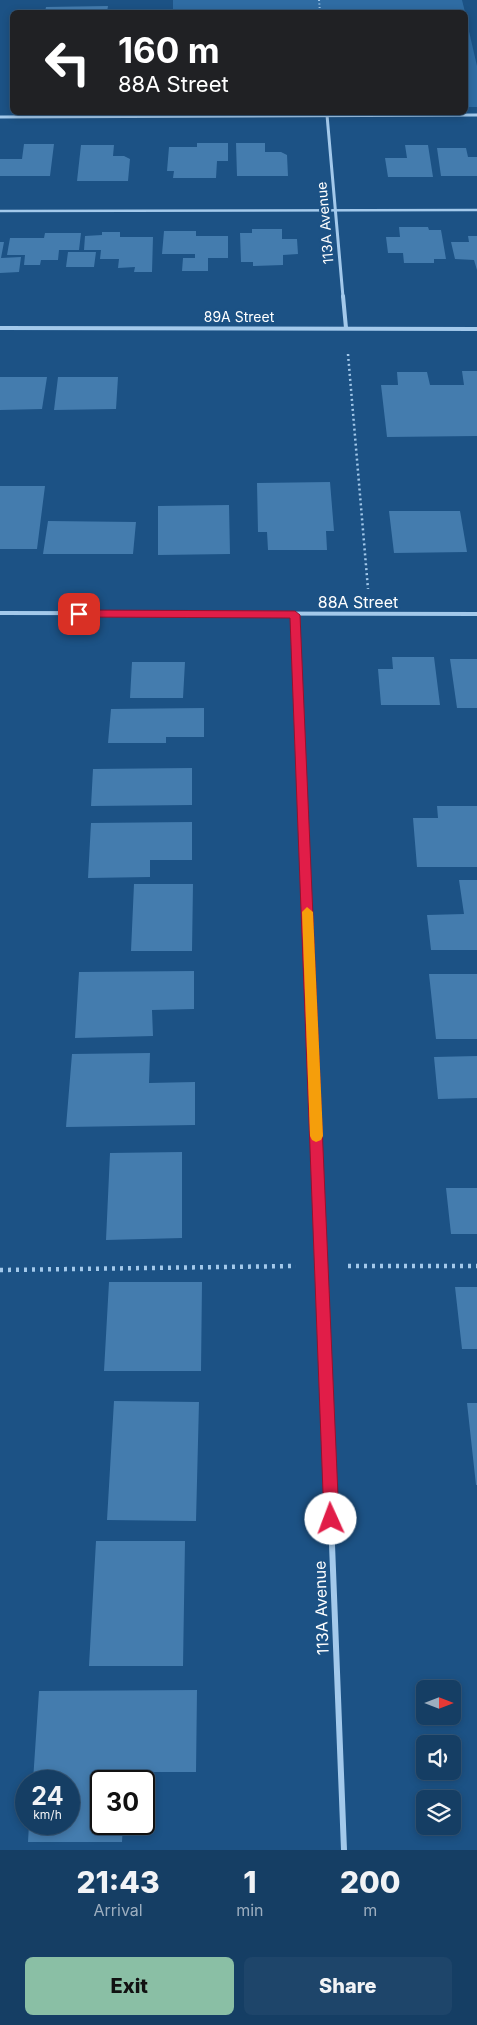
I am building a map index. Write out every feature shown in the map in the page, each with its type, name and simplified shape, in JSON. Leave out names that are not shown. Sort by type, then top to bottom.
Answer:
[{"type":"street","name":"113A Avenue","points":[[328,115],[346,328]]},
{"type":"street","points":[[0,117],[477,115]]},
{"type":"street","name":"89A Street","points":[[0,328],[477,329]]},
{"type":"street","name":"88A Street","points":[[0,614],[477,614]]},
{"type":"street","name":"113A Avenue","points":[[295,615],[344,1850]]},
{"type":"lane","points":[[0,211],[477,210]]},
{"type":"path","points":[[346,328],[370,615]]},
{"type":"path","points":[[0,1270],[281,1266]]},
{"type":"path","points":[[361,1266],[477,1266]]},
{"type":"shaded area","points":[[173,0],[462,0],[464,10],[173,10]]},
{"type":"shaded area","points":[[468,27],[477,66],[477,107],[468,107]]},
{"type":"building","points":[[108,6],[107,10],[45,10],[46,7]]},
{"type":"building","points":[[197,143],[228,143],[228,161],[217,161],[216,178],[173,178],[174,171],[167,171],[169,147],[197,147]]},
{"type":"building","points":[[236,143],[265,143],[265,152],[281,152],[287,155],[288,176],[237,176]]},
{"type":"building","points":[[24,144],[54,144],[50,176],[0,176],[0,159],[22,159]]},
{"type":"building","points":[[81,145],[114,145],[113,156],[124,156],[130,159],[128,181],[77,181]]},
{"type":"building","points":[[405,145],[428,145],[433,177],[388,177],[385,158],[407,158]]},
{"type":"building","points":[[437,148],[466,148],[468,157],[477,157],[477,176],[441,176]]},
{"type":"building","points":[[399,227],[428,227],[429,230],[441,230],[446,259],[434,259],[434,263],[404,263],[403,253],[388,253],[386,237],[400,237]]},
{"type":"building","points":[[252,229],[282,229],[282,239],[297,239],[298,254],[283,255],[283,265],[253,266],[253,262],[241,262],[240,233],[252,233]]},
{"type":"building","points":[[164,231],[196,231],[196,236],[228,236],[228,258],[208,258],[208,271],[182,271],[183,258],[195,258],[195,254],[162,254]]},
{"type":"building","points":[[102,232],[120,232],[120,237],[153,237],[152,272],[134,272],[135,267],[118,268],[119,259],[100,259],[101,250],[84,250],[85,236],[102,235]]},
{"type":"building","points":[[45,233],[81,233],[79,250],[59,250],[58,260],[41,260],[40,265],[24,265],[25,255],[7,255],[10,238],[44,238]]},
{"type":"building","points":[[468,236],[477,236],[477,270],[474,260],[455,259],[451,242],[469,242]]},
{"type":"building","points":[[0,242],[4,242],[1,258],[21,257],[19,272],[0,273]]},
{"type":"building","points":[[68,252],[96,252],[94,267],[66,267]]},
{"type":"building","points":[[462,371],[477,371],[477,436],[387,437],[381,385],[398,385],[397,372],[427,372],[430,385],[464,385]]},
{"type":"building","points":[[0,377],[47,377],[42,409],[0,410]]},
{"type":"building","points":[[58,377],[118,377],[116,409],[54,410]]},
{"type":"building","points":[[330,482],[334,531],[326,531],[327,550],[268,550],[267,532],[258,532],[257,483]]},
{"type":"building","points":[[0,486],[45,486],[37,549],[0,549]]},
{"type":"building","points":[[229,505],[230,554],[158,555],[158,506]]},
{"type":"building","points":[[389,511],[460,511],[467,552],[394,553]]},
{"type":"building","points":[[48,521],[136,522],[133,554],[43,554]]},
{"type":"building","points":[[392,657],[434,657],[440,705],[381,705],[378,669],[393,669]]},
{"type":"building","points":[[450,659],[477,659],[477,708],[457,708]]},
{"type":"building","points":[[132,662],[185,662],[183,698],[130,698]]},
{"type":"building","points":[[204,708],[204,737],[166,737],[166,743],[108,743],[111,709]]},
{"type":"building","points":[[192,768],[192,805],[91,806],[93,769]]},
{"type":"building","points":[[437,806],[477,806],[477,867],[417,867],[413,818],[438,818]]},
{"type":"building","points":[[192,822],[192,860],[150,860],[150,877],[88,878],[91,823]]},
{"type":"building","points":[[459,880],[477,880],[477,950],[431,950],[427,915],[464,914]]},
{"type":"building","points":[[134,884],[193,884],[192,951],[131,951]]},
{"type":"building","points":[[194,971],[194,1009],[152,1010],[153,1036],[75,1038],[79,972]]},
{"type":"building","points":[[429,974],[477,974],[477,1039],[436,1039]]},
{"type":"building","points":[[150,1053],[149,1083],[195,1082],[195,1125],[66,1127],[72,1054]]},
{"type":"building","points":[[477,1056],[477,1098],[438,1099],[434,1057]]},
{"type":"building","points":[[182,1152],[182,1238],[106,1240],[110,1153]]},
{"type":"building","points":[[446,1188],[477,1188],[477,1234],[451,1234]]},
{"type":"building","points":[[109,1282],[202,1282],[201,1371],[104,1371]]},
{"type":"building","points":[[455,1287],[477,1287],[477,1349],[462,1349]]},
{"type":"building","points":[[114,1401],[199,1402],[196,1521],[107,1520]]},
{"type":"building","points":[[467,1403],[477,1403],[477,1485],[476,1485]]},
{"type":"building","points":[[96,1541],[185,1541],[183,1666],[89,1666]]},
{"type":"building","points":[[197,1690],[196,1772],[90,1770],[90,1835],[122,1835],[122,1842],[28,1842],[28,1835],[80,1835],[80,1770],[34,1770],[39,1691]]},
{"type":"slow traffic","points":[[307,912],[316,1136]]},
{"type":"route","points":[[79,614],[295,615],[331,1519]]}]
